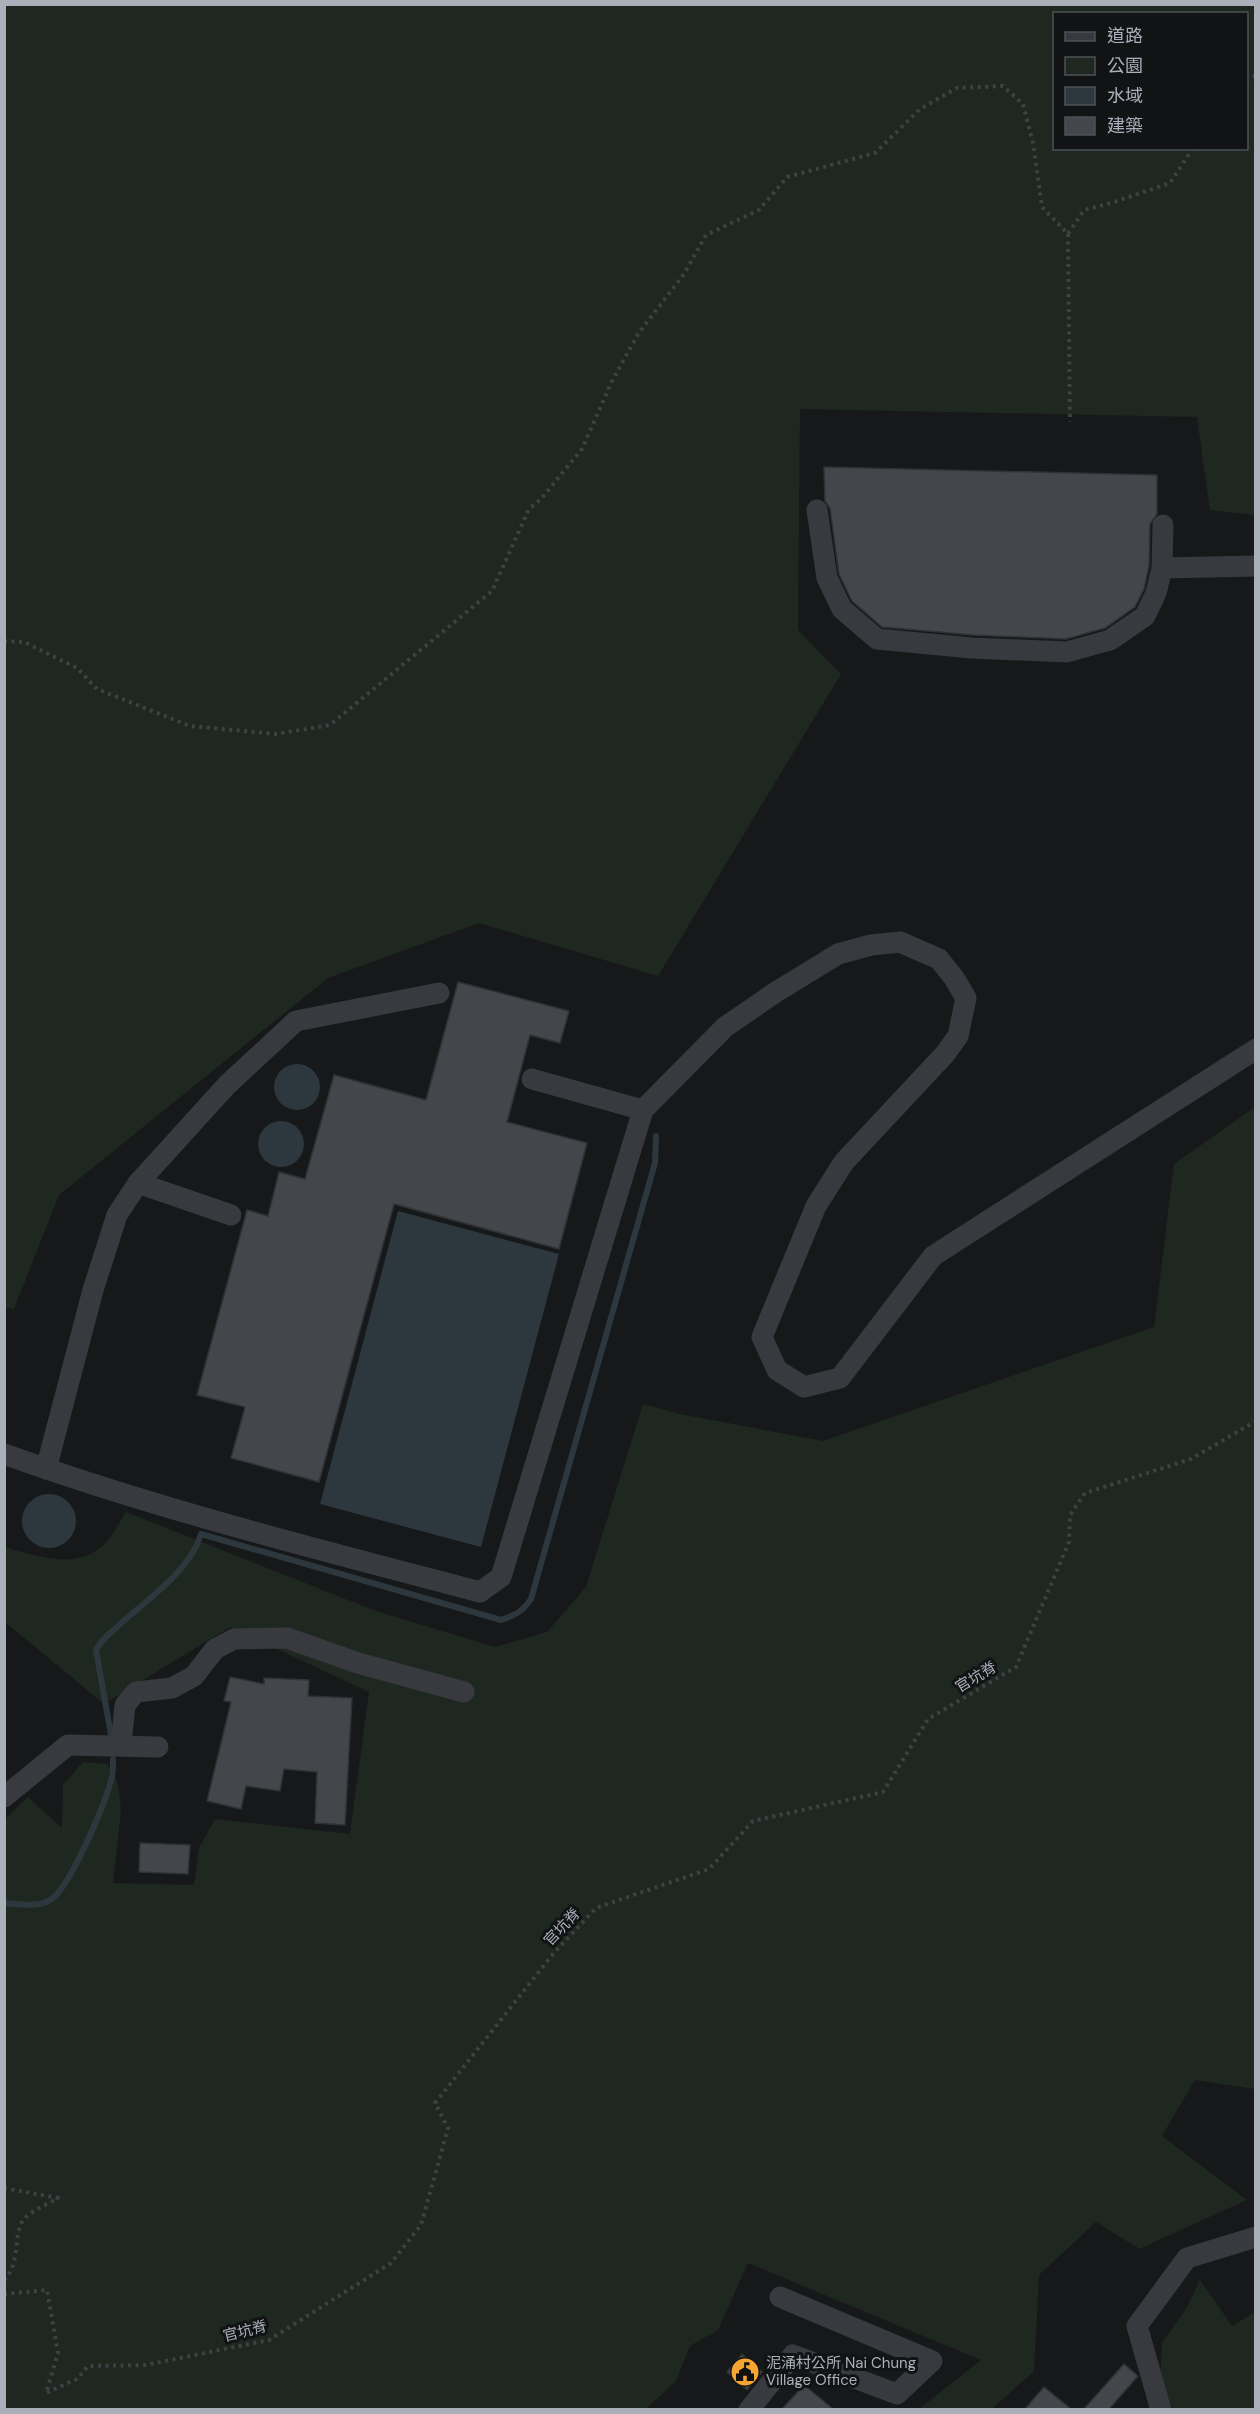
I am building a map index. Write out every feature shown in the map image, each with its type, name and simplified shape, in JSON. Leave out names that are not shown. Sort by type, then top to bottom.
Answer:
[{"type":"street","points":[[817,510],[828,578],[842,609],[877,639],[972,648],[1067,652],[1110,640],[1145,616],[1156,593],[1162,568],[1162,525]]},
{"type":"street","points":[[1162,568],[1256,566]]},
{"type":"street","points":[[4,1454],[255,1533],[480,1592],[501,1577],[643,1110],[726,1027],[776,992],[838,954],[871,945],[900,942],[939,960],[954,978],[966,998],[958,1036],[945,1054],[844,1162],[816,1206],[762,1337],[777,1370],[804,1387],[840,1378],[933,1256],[1256,1049]]},
{"type":"street","points":[[46,1469],[96,1279],[117,1215],[138,1183],[227,1085],[297,1021],[439,993]]},
{"type":"street","points":[[532,1080],[643,1110]]},
{"type":"street","points":[[138,1183],[231,1215]]},
{"type":"street","points":[[121,1745],[125,1705],[136,1692],[172,1688],[194,1676],[215,1649],[234,1639],[288,1638],[358,1663],[464,1692]]},
{"type":"street","points":[[4,1797],[68,1745],[158,1747]]},
{"type":"street","points":[[1161,2409],[1137,2326],[1187,2258],[1256,2237]]},
{"type":"street","points":[[749,2409],[793,2355],[897,2394],[932,2361],[780,2297]]},
{"type":"path","points":[[4,641],[24,642],[77,668],[97,689],[190,726],[276,734],[330,725],[492,591],[529,509],[582,448],[612,381],[638,334],[684,274],[706,235],[759,210],[787,177],[875,153],[920,109],[957,88],[1003,86],[1023,104],[1033,143],[1042,207],[1068,234]]},
{"type":"path","points":[[1070,422],[1068,234],[1084,210],[1170,183],[1192,150]]},
{"type":"path","name":"官坑脊","points":[[4,2294],[47,2290],[58,2354],[46,2393],[77,2379],[88,2366],[146,2365],[269,2340],[391,2263],[421,2225],[448,2128],[435,2103],[553,1954],[596,1908],[710,1869],[753,1821],[883,1792],[927,1719],[1016,1667],[1070,1542],[1070,1515],[1085,1493],[1191,1459],[1256,1421]]},
{"type":"path","points":[[4,2188],[58,2198],[24,2218],[20,2227],[13,2272],[4,2280]]},
{"type":"green space","points":[[4,5],[1255,5],[1255,515],[1210,510],[1197,417],[800,409],[798,630],[841,674],[658,976],[479,923],[328,978],[59,1195],[14,1309],[5,1308]]},
{"type":"green space","points":[[1255,1107],[1255,2089],[1195,2080],[1162,2136],[1247,2200],[1139,2249],[1096,2222],[1039,2275],[1034,2371],[992,2409],[919,2409],[981,2360],[748,2263],[718,2330],[690,2346],[676,2381],[646,2409],[5,2409],[5,1819],[28,1797],[62,1828],[63,1785],[83,1762],[107,1764],[118,1784],[121,1810],[113,1883],[194,1885],[199,1848],[215,1819],[350,1834],[369,1692],[230,1627],[104,1704],[5,1622],[4,1547],[55,1559],[80,1558],[91,1554],[106,1543],[126,1512],[376,1611],[495,1647],[547,1632],[586,1587],[643,1404],[680,1414],[823,1441],[1154,1327],[1174,1164]]},
{"type":"green space","points":[[1200,2280],[1232,2326],[1255,2312],[1255,2409],[1173,2409],[1160,2380],[1162,2343],[1186,2309]]},
{"type":"water","points":[[297,1064],[313,1071],[320,1087],[313,1103],[297,1110],[281,1103],[274,1087],[281,1071]]},
{"type":"water","points":[[281,1121],[297,1128],[304,1144],[297,1160],[281,1167],[265,1160],[258,1144],[265,1128]]},
{"type":"water","points":[[398,1211],[559,1254],[481,1547],[320,1504]]},
{"type":"water","points":[[49,1494],[59,1496],[68,1502],[74,1511],[76,1521],[74,1531],[68,1540],[59,1546],[49,1548],[39,1546],[30,1540],[24,1531],[22,1521],[24,1511],[30,1502],[39,1496]]},
{"type":"building","points":[[824,467],[1157,475],[1157,514],[1150,524],[1149,566],[1144,589],[1135,607],[1105,628],[1066,639],[973,635],[882,627],[852,601],[839,574],[830,508],[825,501]]},
{"type":"building","points":[[458,982],[569,1011],[560,1043],[530,1035],[507,1122],[587,1143],[559,1249],[394,1204],[319,1482],[231,1458],[245,1407],[197,1395],[247,1210],[268,1216],[279,1172],[305,1179],[334,1075],[426,1100]]},
{"type":"building","points":[[230,1677],[264,1684],[264,1678],[309,1680],[308,1696],[352,1698],[345,1825],[315,1823],[317,1772],[284,1769],[280,1791],[246,1786],[241,1809],[207,1801],[231,1702],[224,1701]]},
{"type":"building","points":[[140,1843],[190,1845],[188,1874],[139,1872]]},
{"type":"building","name":"泥涌村公所 Nai Chung Village Office","points":[[742,2354],[762,2372],[747,2390],[727,2372]]},
{"type":"building","points":[[1124,2364],[1138,2376],[1109,2409],[1084,2409]]},
{"type":"building","points":[[804,2385],[833,2409],[782,2409]]},
{"type":"building","points":[[1044,2387],[1071,2409],[1025,2409]]},
{"type":"waterway","points":[[111,1735],[96,1650],[108,1634],[177,1573],[187,1561],[201,1534],[501,1620],[525,1607],[531,1599],[655,1163],[656,1136]]},
{"type":"waterway","points":[[4,1903],[40,1904],[50,1900],[58,1893],[77,1863],[103,1805],[112,1777],[113,1759]]},
{"type":"place","name":"泥涌村公所 Nai Chung Village Office","points":[[745,2372]]}]
